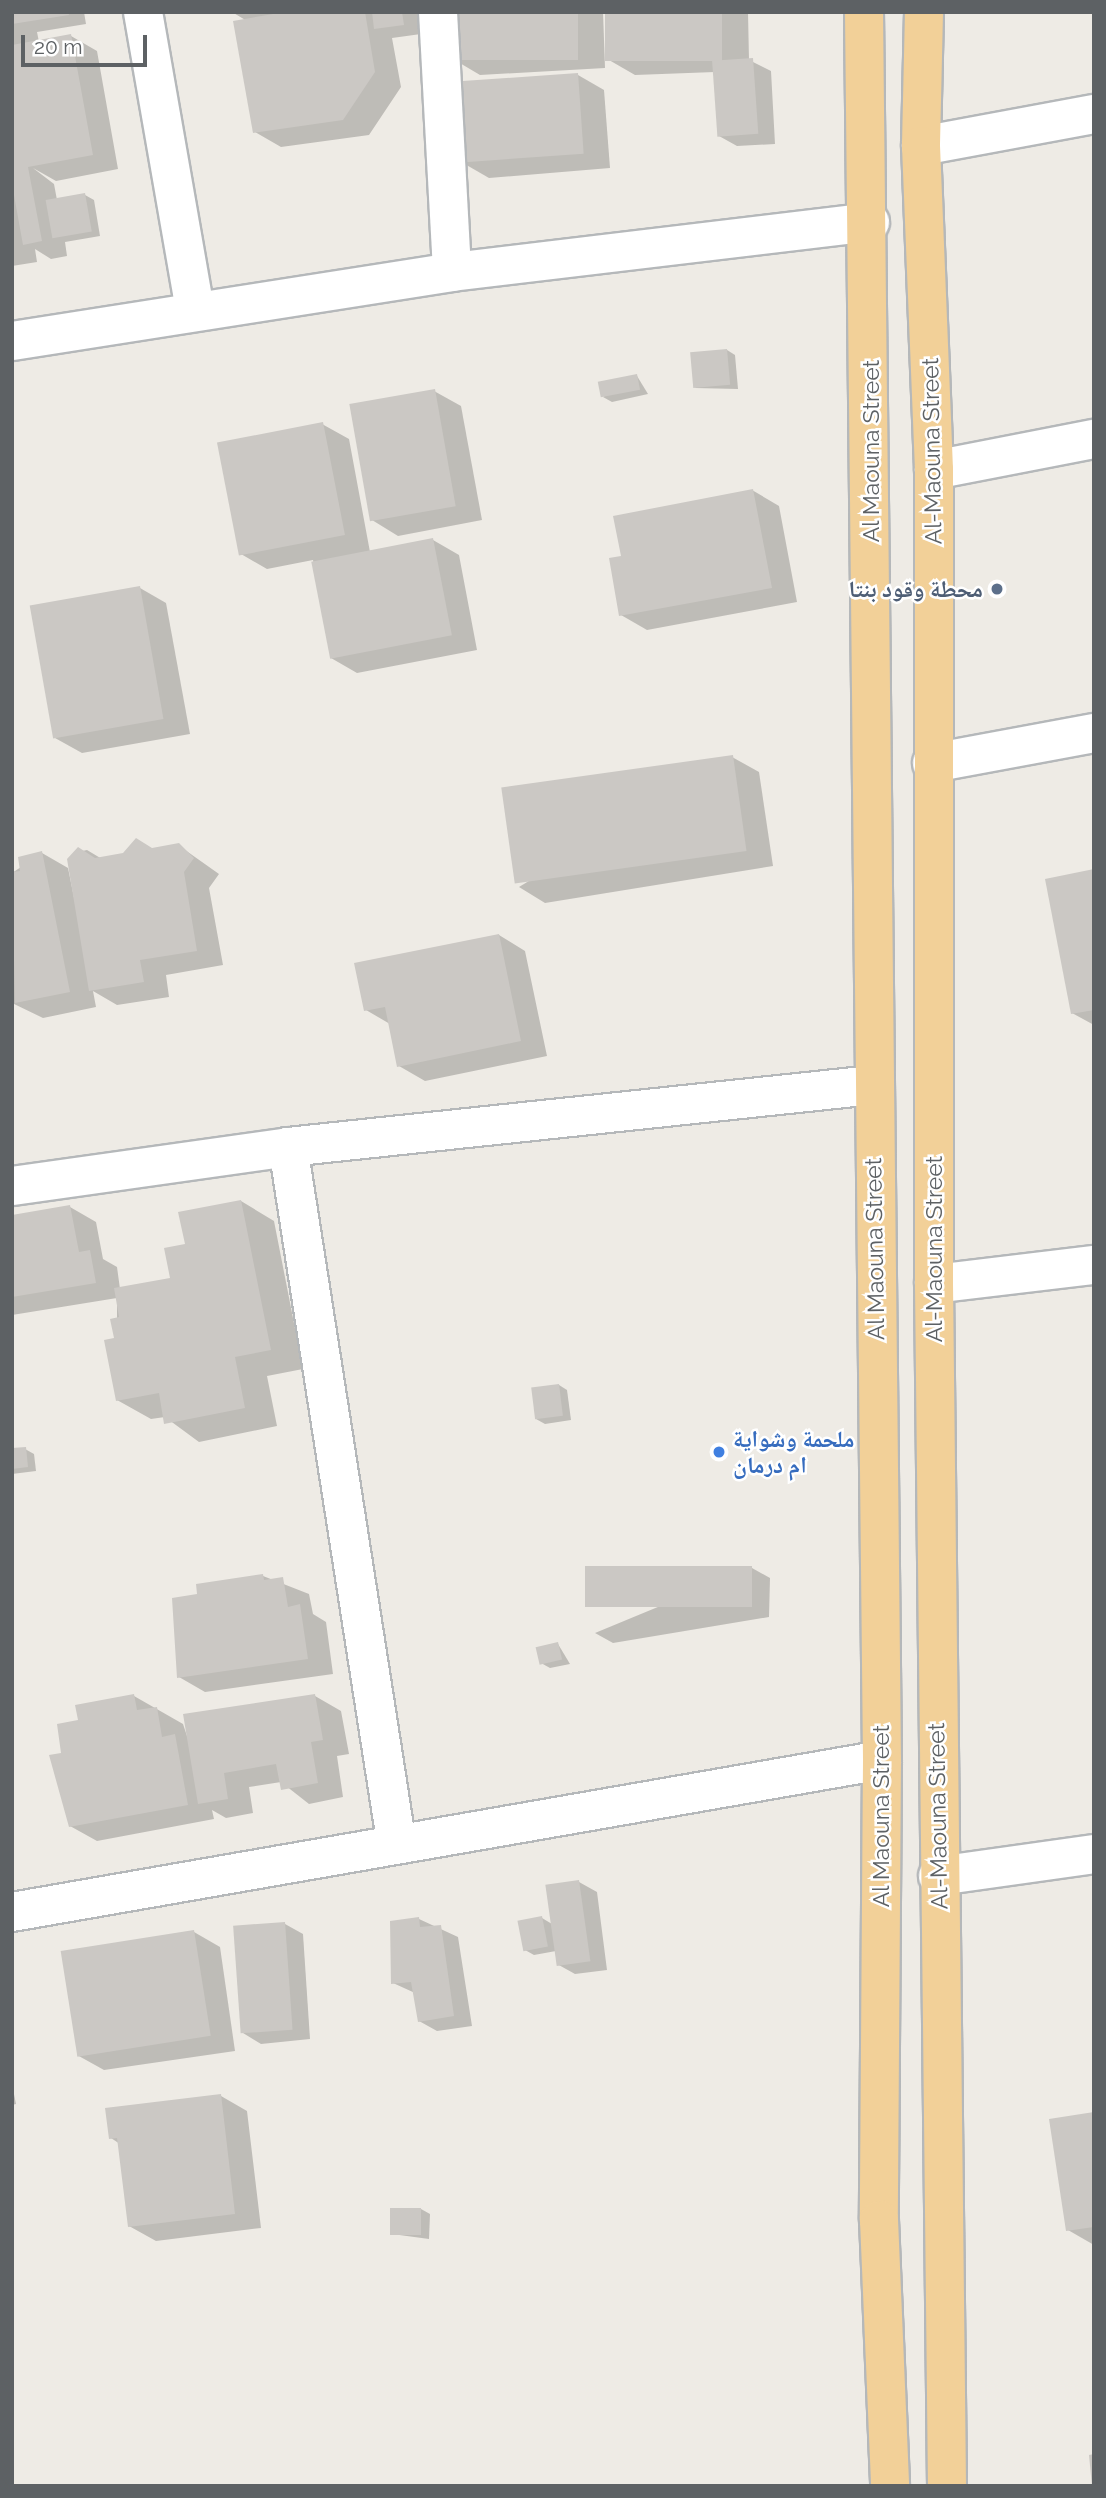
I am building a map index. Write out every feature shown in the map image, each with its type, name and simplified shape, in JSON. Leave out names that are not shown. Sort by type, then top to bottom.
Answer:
[{"type":"highway","name":"Al Maouna Street","points":[[864,12],[870,222],[873,1085],[882,1760],[879,2220],[890,2486]]},
{"type":"highway","name":"Al-Maouna Street","points":[[923,12],[921,146],[934,470],[934,1284],[938,1876],[947,2486]]},
{"type":"street","points":[[143,12],[195,311]]},
{"type":"street","points":[[438,12],[452,272]]},
{"type":"street","points":[[921,146],[1094,114]]},
{"type":"street","points":[[12,341],[452,272],[870,222]]},
{"type":"street","points":[[934,470],[1094,439]]},
{"type":"street","points":[[932,763],[1094,733]]},
{"type":"street","points":[[12,1186],[288,1147],[873,1085]]},
{"type":"street","points":[[288,1147],[396,1840]]},
{"type":"street","points":[[934,1284],[1094,1265]]},
{"type":"street","points":[[12,1912],[396,1840],[882,1760]]},
{"type":"street","points":[[938,1876],[1094,1854]]},
{"type":"building","points":[[12,12],[68,12],[69,15],[12,24]]},
{"type":"building","points":[[285,12],[365,12],[375,72],[343,120],[253,133],[233,21]]},
{"type":"building","points":[[372,12],[402,12],[404,25],[374,29]]},
{"type":"building","points":[[450,12],[578,12],[578,60],[450,60]]},
{"type":"building","points":[[605,12],[722,12],[722,61],[605,61]]},
{"type":"building","points":[[71,34],[93,155],[28,167],[42,241],[23,245],[12,184],[12,45]]},
{"type":"building","points":[[753,58],[758,134],[717,137],[712,61]]},
{"type":"building","points":[[578,73],[584,154],[461,162],[455,82]]},
{"type":"building","points":[[85,193],[92,231],[52,238],[46,200]]},
{"type":"building","points":[[727,349],[730,385],[693,388],[690,352]]},
{"type":"building","points":[[637,374],[640,390],[601,397],[598,382]]},
{"type":"building","points":[[435,389],[456,506],[370,521],[349,404]]},
{"type":"building","points":[[323,422],[345,535],[239,555],[217,443]]},
{"type":"building","points":[[753,489],[772,588],[619,616],[609,558],[621,556],[613,516]]},
{"type":"building","points":[[433,538],[452,635],[330,659],[311,562]]},
{"type":"building","points":[[140,586],[163,719],[53,738],[30,605]]},
{"type":"building","points":[[733,755],[746,851],[515,884],[501,788]]},
{"type":"building","points":[[136,838],[152,848],[179,843],[194,858],[184,872],[197,951],[140,960],[144,982],[89,991],[67,859],[78,847],[95,858],[123,853]]},
{"type":"building","points":[[42,851],[70,992],[15,1003],[12,872],[20,871],[18,857]]},
{"type":"building","points":[[1094,869],[1094,1010],[1071,1014],[1045,879]]},
{"type":"building","points":[[499,934],[521,1041],[397,1067],[385,1007],[364,1011],[354,963]]},
{"type":"building","points":[[241,1200],[271,1350],[235,1357],[245,1408],[164,1424],[159,1393],[116,1401],[104,1340],[114,1338],[110,1319],[119,1317],[114,1288],[170,1278],[164,1248],[185,1244],[178,1212]]},
{"type":"building","points":[[70,1205],[79,1252],[90,1250],[96,1283],[12,1297],[12,1215]]},
{"type":"building","points":[[559,1384],[563,1416],[535,1419],[531,1387]]},
{"type":"building","points":[[26,1447],[28,1467],[12,1469],[12,1448]]},
{"type":"building","points":[[585,1566],[752,1566],[752,1607],[585,1607]]},
{"type":"building","points":[[263,1574],[264,1580],[283,1577],[288,1607],[300,1604],[308,1659],[177,1678],[172,1598],[197,1594],[196,1584]]},
{"type":"building","points":[[558,1642],[562,1660],[540,1665],[536,1647]]},
{"type":"building","points":[[134,1694],[137,1710],[157,1707],[162,1737],[175,1734],[188,1805],[69,1827],[49,1755],[61,1753],[57,1724],[78,1720],[75,1705]]},
{"type":"building","points":[[315,1694],[323,1740],[311,1742],[318,1783],[281,1790],[276,1764],[224,1773],[228,1799],[198,1804],[183,1714]]},
{"type":"building","points":[[579,1880],[590,1961],[557,1966],[545,1885]]},
{"type":"building","points":[[542,1916],[548,1946],[523,1951],[517,1921]]},
{"type":"building","points":[[419,1917],[420,1927],[441,1925],[454,2016],[418,2022],[411,1982],[391,1984],[390,1921]]},
{"type":"building","points":[[285,1922],[293,2030],[241,2033],[233,1926]]},
{"type":"building","points":[[194,1930],[211,2036],[77,2057],[61,1951]]},
{"type":"building","points":[[221,2094],[235,2214],[128,2227],[117,2138],[109,2139],[105,2108]]},
{"type":"building","points":[[1094,2112],[1094,2227],[1066,2231],[1049,2119]]},
{"type":"building","points":[[390,2208],[421,2208],[421,2235],[390,2235]]},
{"type":"building","points":[[1094,2454],[1094,2486],[1092,2486],[1089,2455]]},
{"type":"place","name":"محطة وقود بنتا","points":[[997,589]]},
{"type":"place","name":"ملحمة وشواية ام درمان","points":[[719,1452]]}]
